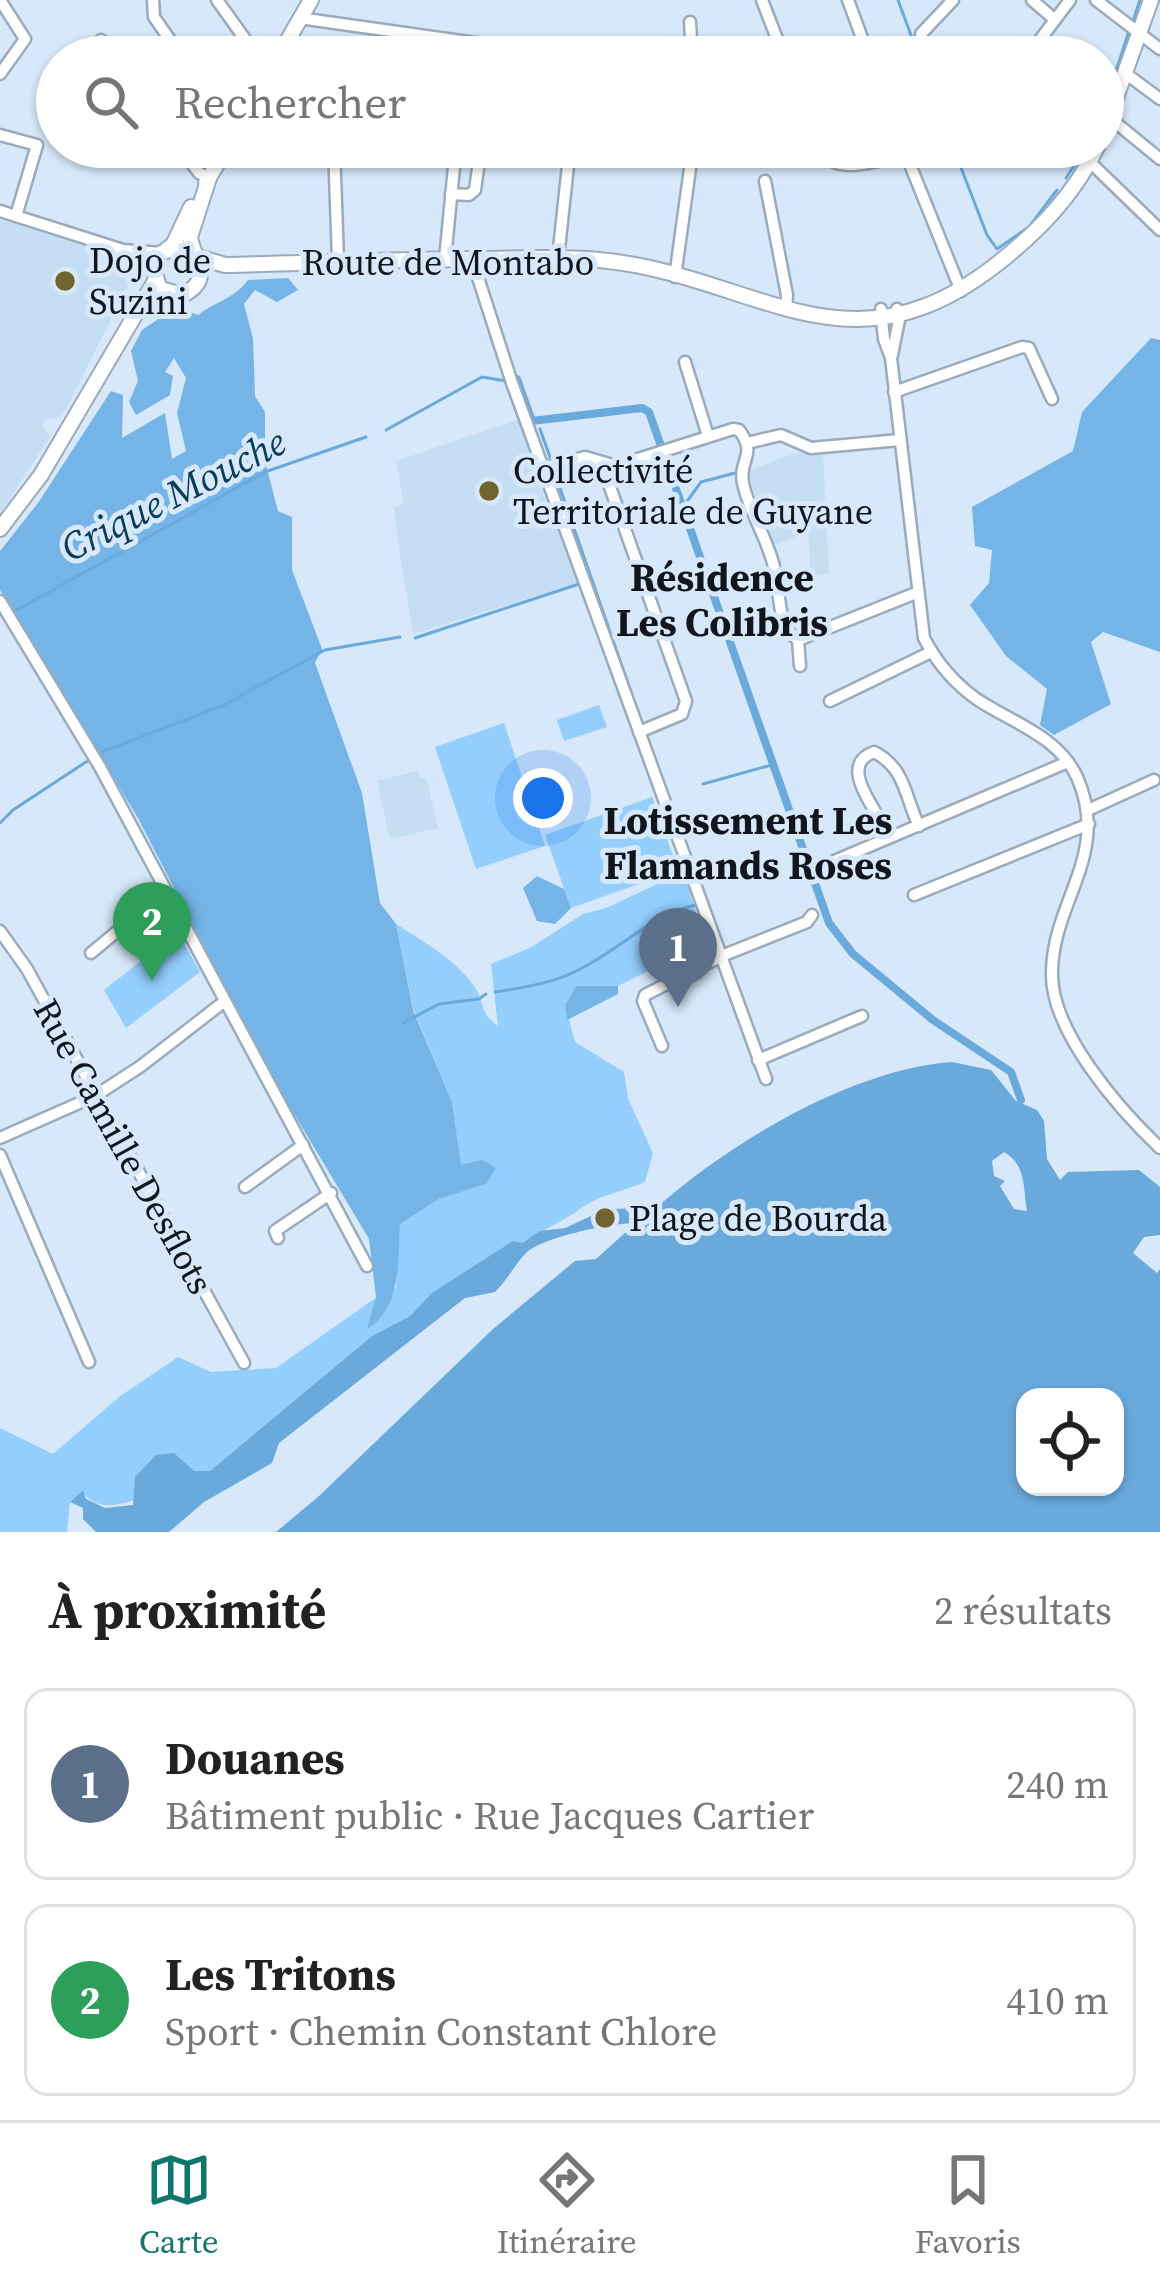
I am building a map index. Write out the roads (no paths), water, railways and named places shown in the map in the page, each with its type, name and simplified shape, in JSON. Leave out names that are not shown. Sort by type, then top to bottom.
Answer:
[{"type":"main road","points":[[289,36],[308,0]]},
{"type":"main road","points":[[1124,77],[1151,0]]},
{"type":"main road","points":[[0,529],[41,475],[130,328],[164,251],[215,168]]},
{"type":"main road","name":"Route de Montabo","points":[[195,255],[217,264],[558,258],[628,264],[786,310],[843,320],[929,306],[987,272],[1045,223],[1086,168]]},
{"type":"main road","points":[[130,328],[160,302],[196,287],[202,271],[190,237],[209,178]]},
{"type":"main road","points":[[164,251],[178,247],[195,255]]},
{"type":"main road","name":"Route de Montabo","points":[[196,287],[216,274],[248,264]]},
{"type":"main road","points":[[154,278],[160,289],[176,295]]},
{"type":"street","points":[[0,0],[25,39],[0,74]]},
{"type":"street","points":[[153,0],[154,17],[167,36]]},
{"type":"street","points":[[217,0],[243,36]]},
{"type":"street","points":[[762,0],[776,36]]},
{"type":"street","points":[[848,0],[861,36]]},
{"type":"street","points":[[921,34],[953,0]]},
{"type":"street","points":[[1032,0],[1054,20]]},
{"type":"street","points":[[1042,36],[1070,0]]},
{"type":"street","points":[[1096,0],[1160,49]]},
{"type":"street","points":[[299,18],[425,36]]},
{"type":"street","points":[[690,22],[691,36]]},
{"type":"street","points":[[1125,74],[1160,99]]},
{"type":"street","points":[[1124,129],[1160,159]]},
{"type":"street","points":[[0,135],[36,145]]},
{"type":"street","points":[[16,216],[36,148]]},
{"type":"street","points":[[195,168],[209,178]]},
{"type":"street","points":[[335,168],[338,260]]},
{"type":"street","points":[[445,259],[454,168]]},
{"type":"street","points":[[451,194],[470,195],[476,190],[479,168]]},
{"type":"street","points":[[558,258],[568,168]]},
{"type":"street","points":[[675,277],[690,168]]},
{"type":"street","points":[[911,168],[959,287]]},
{"type":"street","points":[[1096,168],[1160,230]]},
{"type":"street","points":[[765,181],[786,310]]},
{"type":"street","points":[[0,212],[122,250],[164,251]]},
{"type":"street","points":[[122,250],[154,278]]},
{"type":"street","points":[[472,259],[766,1079]]},
{"type":"street","points":[[889,313],[924,638],[945,671],[976,699],[1051,743],[1068,762],[1088,817],[1086,854],[1056,949],[1053,988],[1087,1066],[1160,1148]]},
{"type":"street","points":[[889,313],[891,358]]},
{"type":"street","points":[[894,392],[1022,347],[1029,348],[1052,399]]},
{"type":"street","points":[[685,362],[708,436]]},
{"type":"street","points":[[544,468],[585,458],[616,466],[739,430],[747,443],[743,483],[775,571],[781,613],[798,640],[800,666]]},
{"type":"street","points":[[747,443],[781,435],[816,448],[900,440]]},
{"type":"street","points":[[616,466],[610,487],[686,701],[682,714],[639,732]]},
{"type":"street","points":[[798,640],[916,592]]},
{"type":"street","points":[[0,601],[100,767],[367,1266]]},
{"type":"street","points":[[830,700],[931,652]]},
{"type":"street","points":[[889,837],[859,783],[856,766],[863,755],[874,752],[895,770],[909,790],[919,826]]},
{"type":"street","points":[[832,862],[1068,762]]},
{"type":"street","points":[[914,895],[1088,817],[1154,780]]},
{"type":"street","points":[[92,953],[160,896]]},
{"type":"street","points":[[662,1046],[643,1001],[645,995],[724,955],[807,922],[812,915]]},
{"type":"street","name":"Rue Camille Desflots","points":[[0,931],[27,969],[244,1364]]},
{"type":"street","points":[[0,1138],[95,1096],[225,1001]]},
{"type":"street","points":[[758,1060],[862,1016]]},
{"type":"street","points":[[245,1186],[303,1145]]},
{"type":"street","points":[[0,1154],[89,1362]]},
{"type":"street","points":[[278,1238],[275,1231],[331,1193]]},
{"type":"waterway","points":[[898,0],[911,36]]},
{"type":"waterway","points":[[1133,21],[1140,0]]},
{"type":"waterway","points":[[1124,46],[1128,34]]},
{"type":"waterway","points":[[961,168],[997,249],[1029,227],[1057,190]]},
{"type":"waterway","points":[[1066,178],[1072,168]]},
{"type":"waterway","name":"Crique Mouche","points":[[386,430],[482,377],[506,381]]},
{"type":"waterway","name":"Crique Mouche","points":[[517,379],[532,421],[642,408],[649,412],[829,923],[853,954],[933,1020],[1011,1072],[1021,1100]]},
{"type":"waterway","points":[[540,429],[551,460]]},
{"type":"waterway","name":"Crique Mouche","points":[[13,612],[265,472],[366,437]]},
{"type":"waterway","points":[[554,471],[639,715]]},
{"type":"waterway","points":[[683,507],[701,482],[735,473]]},
{"type":"waterway","points":[[415,638],[579,584]]},
{"type":"waterway","points":[[102,752],[224,705],[325,650],[400,637]]},
{"type":"waterway","points":[[0,823],[89,760]]},
{"type":"waterway","points":[[703,784],[775,764]]},
{"type":"waterway","points":[[495,992],[541,984],[573,972],[653,923],[699,904]]},
{"type":"waterway","points":[[403,1023],[439,1004],[486,994]]},
{"type":"place","name":"Dojo de Suzini","points":[[65,281]]},
{"type":"place","name":"Collectivité Territoriale de Guyane","points":[[489,491]]},
{"type":"place","name":"Les Tritons","points":[[152,981]]},
{"type":"place","name":"Douanes","points":[[678,1007]]},
{"type":"place","name":"Plage de Bourda","points":[[605,1218]]},
{"type":"district","name":"Résidence Les Colibris","points":[[722,600]]},
{"type":"district","name":"Lotissement Les Flamands Roses","points":[[748,842]]}]
